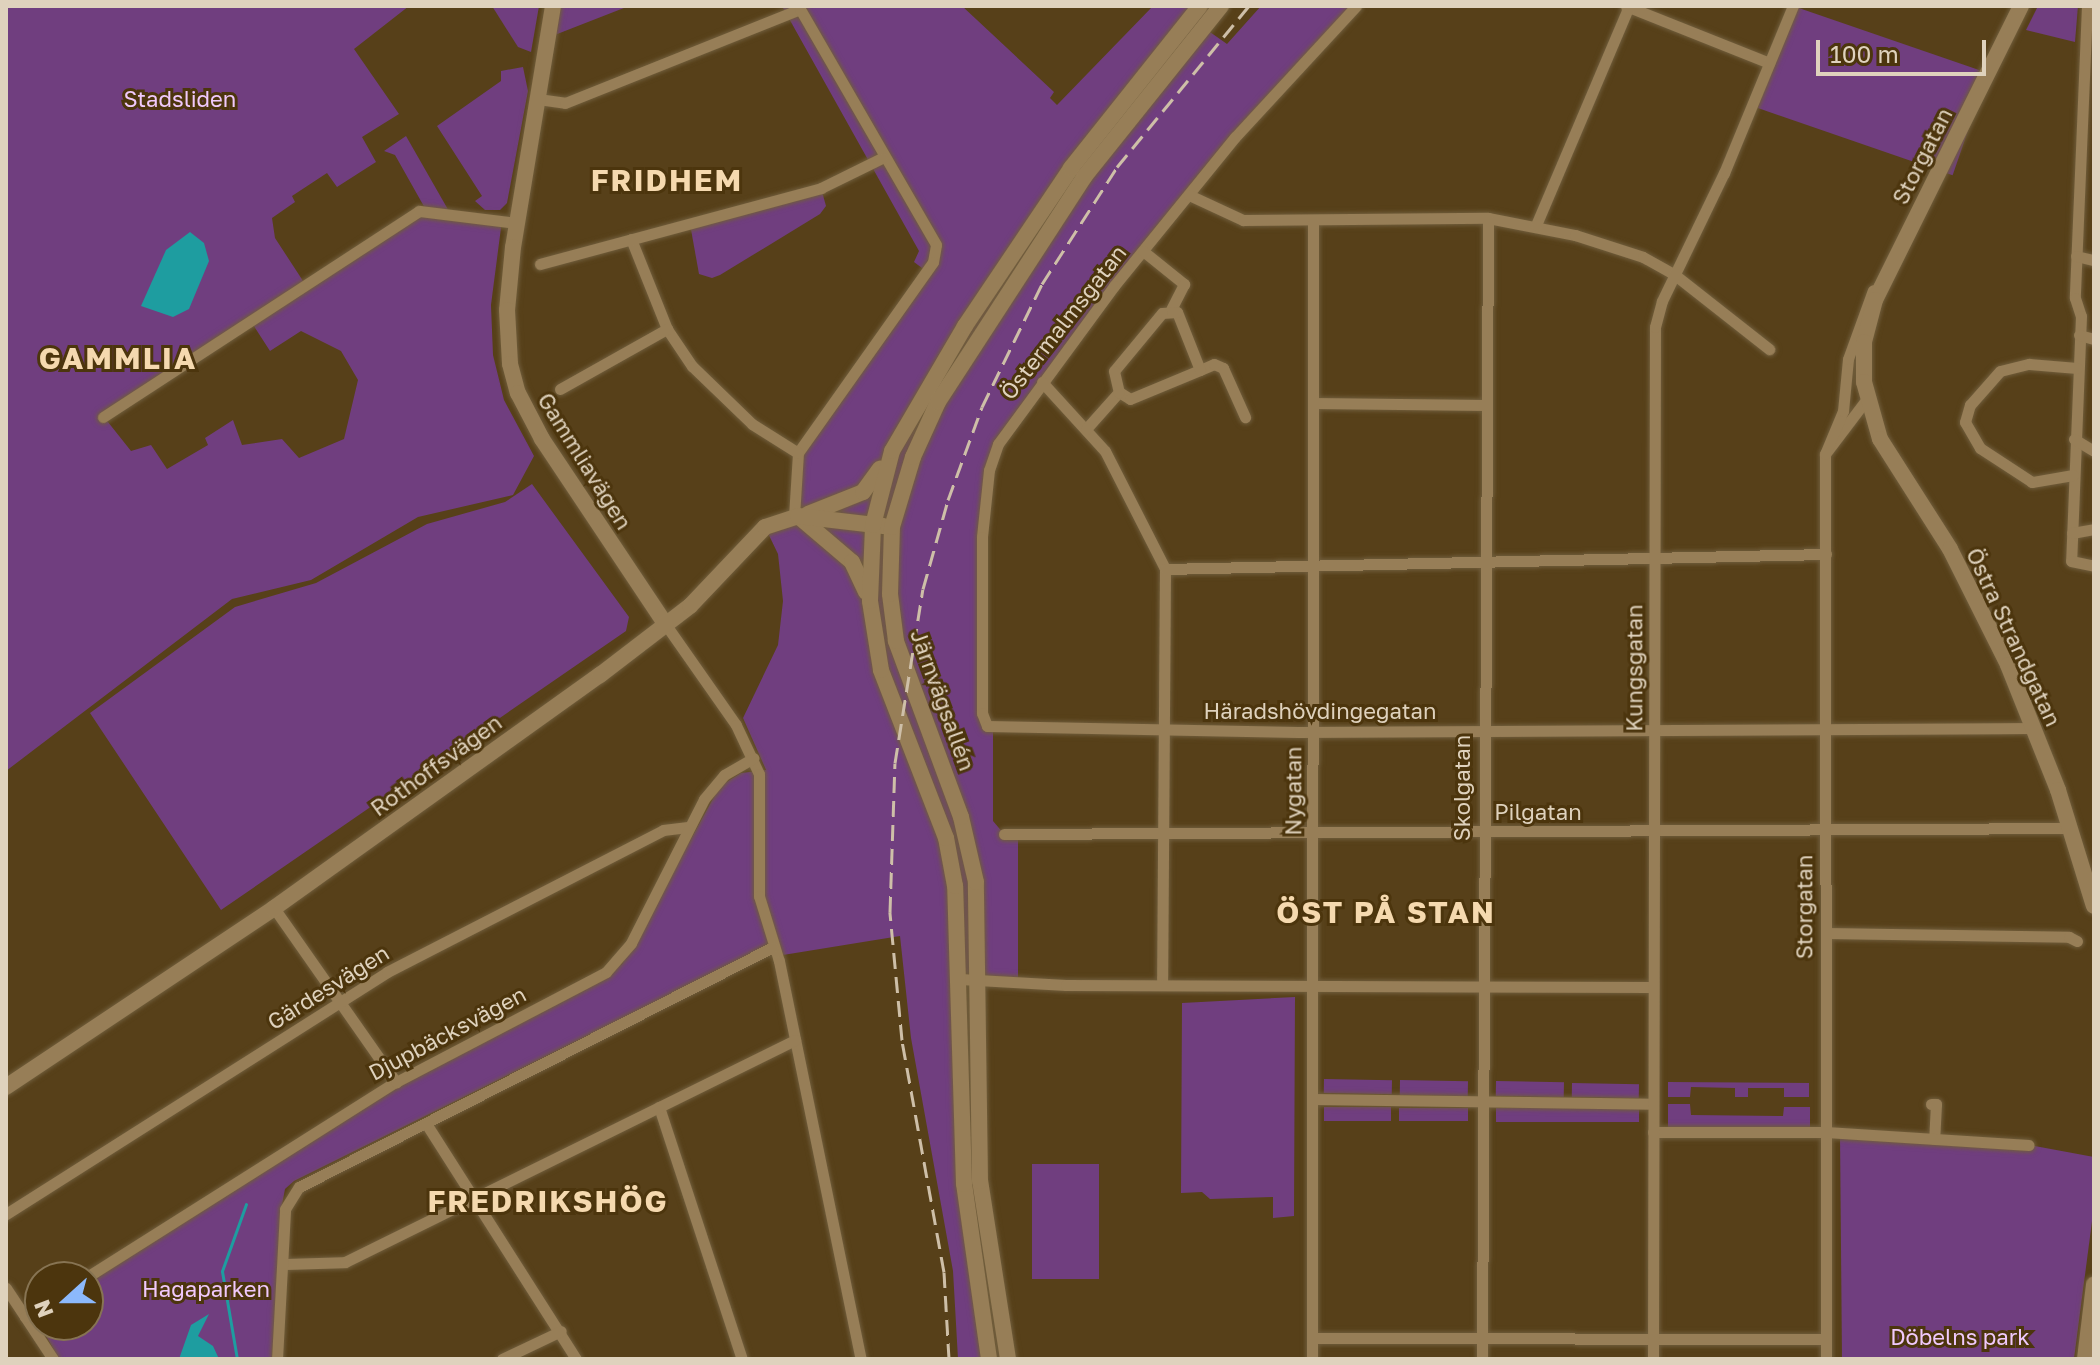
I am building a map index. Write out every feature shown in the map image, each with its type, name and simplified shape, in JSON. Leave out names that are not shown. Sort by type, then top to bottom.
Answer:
[{"type":"main road","name":"Gammliavägen","points":[[553,6],[517,223],[507,310],[510,364],[518,393],[666,625]]},
{"type":"main road","name":"Järnvägsallén","points":[[989,1359],[964,1184],[960,979],[952,862],[881,670],[870,601],[873,525],[892,451],[965,326],[1071,168],[1200,6]]},
{"type":"main road","name":"Järnvägsallén","points":[[1008,1359],[980,1181],[978,898],[969,842],[896,641],[890,594],[892,527],[913,457],[938,402],[1084,177],[1221,6]]},
{"type":"main road","name":"Storgatan","points":[[1866,400],[1864,342],[1883,283],[2021,6]]},
{"type":"main road","name":"Östra Strandgatan","points":[[1866,400],[1880,439],[1981,608],[2071,828],[2094,906]]},
{"type":"main road","name":"Rothoffsvägen","points":[[6,1087],[274,908],[666,625],[707,590],[752,537],[796,516],[863,492],[892,451]]},
{"type":"main road","points":[[796,516],[892,527]]},
{"type":"main road","points":[[796,516],[852,562],[870,601]]},
{"type":"main road","points":[[2085,1359],[2094,1285]]},
{"type":"street","name":"Östermalmsgatan","points":[[993,729],[982,713],[982,537],[989,470],[1007,429],[1189,195],[1356,6]]},
{"type":"street","points":[[1536,225],[1628,6],[1769,63]]},
{"type":"street","name":"Kungsgatan","points":[[1653,1359],[1655,327],[1793,6]]},
{"type":"street","points":[[2087,6],[2090,25],[2088,101],[2076,256],[2079,335],[2071,561],[2094,566]]},
{"type":"street","points":[[538,99],[565,103],[800,9],[882,158],[936,245],[936,255],[798,453],[796,516]]},
{"type":"street","points":[[540,264],[821,188],[882,158]]},
{"type":"street","points":[[1189,195],[1243,220],[1313,222],[1488,218],[1536,225],[1643,257],[1675,275],[1769,349]]},
{"type":"street","points":[[103,417],[419,211],[517,223]]},
{"type":"street","name":"Skolgatan","points":[[1482,1359],[1482,561],[1488,218]]},
{"type":"street","name":"Nygatan","points":[[1312,1359],[1313,222]]},
{"type":"street","points":[[631,239],[667,329],[692,366],[735,409],[798,453]]},
{"type":"street","points":[[1143,251],[1184,284],[1171,309],[1162,313],[1114,371],[1119,392],[1130,399],[1214,364],[1223,368],[1245,417]]},
{"type":"street","points":[[2076,256],[2094,260]]},
{"type":"street","name":"Storgatan","points":[[1826,1359],[1825,454],[1845,402],[1848,359],[1859,319],[1872,291],[1883,283]]},
{"type":"street","points":[[1171,309],[1177,312],[1200,370]]},
{"type":"street","points":[[560,389],[667,329]]},
{"type":"street","points":[[2079,335],[2094,339]]},
{"type":"street","points":[[2073,475],[2032,482],[1980,448],[1965,422],[1970,405],[2000,371],[2029,364],[2077,368]]},
{"type":"street","points":[[1042,382],[1086,429],[1117,469],[1165,569],[1167,730],[1162,981]]},
{"type":"street","points":[[1086,429],[1119,392]]},
{"type":"street","points":[[1825,454],[1866,400]]},
{"type":"street","points":[[1313,403],[1486,405]]},
{"type":"street","points":[[2074,439],[2094,451]]},
{"type":"street","points":[[2072,533],[2094,529]]},
{"type":"street","points":[[1165,569],[1826,554]]},
{"type":"street","name":"Gammliavägen","points":[[666,625],[753,758]]},
{"type":"street","name":"Häradshövdingegatan","points":[[993,729],[1482,732],[2032,728]]},
{"type":"street","points":[[753,758],[761,784],[759,896],[795,1040],[861,1359]]},
{"type":"street","name":"Djupbäcksvägen","points":[[104,1266],[396,1082],[619,961],[688,827],[717,781],[753,758]]},
{"type":"street","name":"Gärdesvägen","points":[[6,1214],[387,972],[663,830],[688,827]]},
{"type":"street","name":"Pilgatan","points":[[1004,834],[2071,828]]},
{"type":"street","points":[[274,908],[396,1082]]},
{"type":"street","points":[[1826,933],[2069,937],[2077,941]]},
{"type":"street","points":[[277,1359],[289,1196],[773,947]]},
{"type":"street","points":[[960,979],[1066,985],[1162,981],[1652,987]]},
{"type":"street","points":[[283,1264],[345,1262],[795,1040]]},
{"type":"street","points":[[1313,1099],[1653,1104]]},
{"type":"street","points":[[1931,1104],[1936,1104],[1934,1139]]},
{"type":"street","points":[[659,1107],[742,1359]]},
{"type":"street","points":[[427,1125],[576,1359]]},
{"type":"street","points":[[1653,1132],[1826,1132],[2029,1145]]},
{"type":"street","points":[[6,1288],[24,1315]]},
{"type":"street","points":[[502,1359],[561,1331]]},
{"type":"street","points":[[1312,1338],[1825,1339]]},
{"type":"street","points":[[41,1341],[53,1359]]},
{"type":"green space","name":"Stadsliden","points":[[6,6],[409,6],[354,49],[399,114],[362,137],[376,162],[337,187],[327,173],[292,196],[295,202],[272,218],[275,238],[305,284],[426,210],[395,155],[384,151],[406,136],[450,213],[502,220],[491,305],[493,355],[504,400],[534,456],[513,495],[418,517],[311,580],[232,599],[6,771]],"holes":[[[250,320],[270,351],[301,331],[341,351],[358,380],[344,439],[299,458],[282,439],[242,445],[233,420],[205,438],[208,445],[167,469],[151,445],[131,451],[104,417]]]},
{"type":"green space","points":[[492,6],[539,6],[531,52],[518,47]]},
{"type":"green space","points":[[553,6],[629,6],[547,38]]},
{"type":"green space","name":"Hagaparken","points":[[782,6],[808,12],[804,6],[962,6],[1054,92],[1050,98],[1057,105],[1153,6],[1200,6],[1190,18],[1227,44],[1261,6],[1356,6],[1235,137],[1042,382],[989,470],[982,713],[993,729],[993,821],[1004,834],[1018,834],[1018,984],[961,979],[963,1132],[989,1359],[958,1359],[953,1271],[911,1038],[900,936],[783,955],[778,941],[294,1181],[285,1189],[282,1205],[272,1359],[59,1359],[49,1341],[104,1341],[104,1271],[398,1086],[622,964],[720,786],[741,773],[766,770],[743,718],[778,645],[783,601],[778,554],[765,527],[794,516],[798,453],[926,271],[914,262],[919,251]]},
{"type":"green space","points":[[1793,6],[1988,73],[1953,175],[1758,108]]},
{"type":"green space","points":[[2038,6],[2078,6],[2075,42],[2026,30]]},
{"type":"green space","points":[[523,67],[528,91],[507,203],[500,210],[485,210],[475,201],[482,196],[437,126],[501,81],[501,71]]},
{"type":"green space","points":[[821,188],[826,206],[820,214],[720,275],[712,278],[699,274],[690,224]]},
{"type":"green space","points":[[532,484],[629,617],[626,631],[221,910],[90,713],[235,607],[316,583],[427,524],[505,502]]},
{"type":"green space","points":[[1295,997],[1294,1216],[1273,1218],[1273,1197],[1210,1199],[1202,1192],[1181,1193],[1182,1003]]},
{"type":"green space","points":[[1324,1079],[1392,1080],[1392,1094],[1324,1093]]},
{"type":"green space","points":[[1400,1080],[1468,1081],[1468,1096],[1400,1095]]},
{"type":"green space","points":[[1496,1081],[1564,1082],[1564,1097],[1496,1096]]},
{"type":"green space","points":[[1668,1082],[1809,1083],[1809,1097],[1784,1097],[1784,1088],[1748,1088],[1748,1097],[1735,1097],[1735,1088],[1691,1087],[1690,1097],[1668,1097]]},
{"type":"green space","points":[[1572,1083],[1639,1084],[1639,1098],[1572,1097]]},
{"type":"green space","points":[[1668,1104],[1690,1104],[1691,1115],[1783,1116],[1784,1107],[1810,1107],[1810,1129],[1668,1128]]},
{"type":"green space","points":[[1324,1107],[1391,1107],[1391,1121],[1324,1121]]},
{"type":"green space","points":[[1399,1108],[1468,1108],[1468,1121],[1399,1121]]},
{"type":"green space","points":[[1496,1108],[1639,1108],[1639,1122],[1496,1122]]},
{"type":"green space","name":"Döbelns park","points":[[1840,1134],[2029,1145],[2094,1157],[2094,1206],[2074,1359],[1842,1359]]},
{"type":"green space","points":[[1032,1164],[1099,1164],[1099,1279],[1032,1279]]},
{"type":"water","points":[[190,232],[204,243],[209,261],[189,309],[173,317],[141,306],[166,250]]},
{"type":"water","points":[[209,1314],[198,1336],[213,1346],[219,1359],[179,1359],[191,1325]]},
{"type":"waterway","points":[[237,1359],[222,1271],[246,1204]]},
{"type":"railway","points":[[949,1359],[944,1272],[902,1040],[890,912],[895,763],[923,589],[948,500],[982,407],[1042,284],[1117,167],[1249,6]]},
{"type":"district","name":"FRIDHEM","points":[[667,180]]},
{"type":"district","name":"GAMMLIA","points":[[118,358]]},
{"type":"district","name":"ÖST PÅ STAN","points":[[1386,912]]},
{"type":"district","name":"FREDRIKSHÖG","points":[[548,1201]]}]
